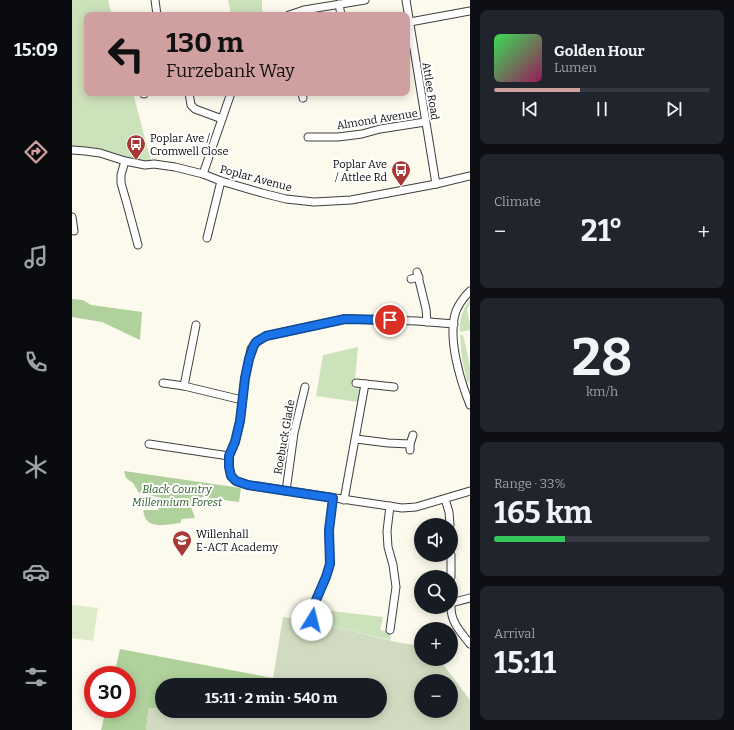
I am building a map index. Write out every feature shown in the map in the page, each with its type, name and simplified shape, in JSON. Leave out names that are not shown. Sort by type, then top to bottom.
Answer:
[{"type":"street","points":[[155,0],[157,12]]},
{"type":"street","points":[[298,12],[365,0]]},
{"type":"street","name":"Attlee Road","points":[[406,0],[408,12]]},
{"type":"street","points":[[339,4],[340,12]]},
{"type":"street","points":[[410,22],[470,11]]},
{"type":"street","name":"Attlee Road","points":[[410,22],[436,184]]},
{"type":"street","points":[[190,96],[191,104],[195,109],[222,118]]},
{"type":"street","points":[[203,174],[230,96]]},
{"type":"street","name":"Almond Avenue","points":[[308,137],[338,137],[362,134],[380,129],[425,122]]},
{"type":"street","name":"Poplar Avenue","points":[[72,150],[100,153],[125,161],[145,165],[154,164],[175,167],[203,174],[268,195],[286,199],[314,202],[351,200],[470,176]]},
{"type":"street","points":[[125,161],[120,183],[138,245]]},
{"type":"street","points":[[207,238],[221,181]]},
{"type":"street","points":[[72,217],[74,231]]},
{"type":"street","points":[[411,279],[418,274],[426,309],[427,322]]},
{"type":"street","points":[[470,291],[458,307],[454,324],[455,354],[459,373],[468,392],[470,405]]},
{"type":"street","points":[[454,324],[345,319],[266,336],[256,342],[249,359],[240,421],[235,442],[229,456],[229,467],[231,476],[236,481],[248,485],[402,508],[416,507],[470,491]]},
{"type":"street","points":[[184,386],[189,342],[196,324]]},
{"type":"street","points":[[356,383],[394,387]]},
{"type":"street","points":[[168,393],[166,384],[184,386],[242,400]]},
{"type":"street","points":[[344,500],[365,384]]},
{"type":"street","name":"Roebuck Glade","points":[[286,491],[294,433],[305,387]]},
{"type":"street","points":[[356,439],[410,447],[413,435]]},
{"type":"street","points":[[149,444],[229,456]]},
{"type":"street","points":[[312,620],[316,600],[330,564],[329,530],[333,498]]},
{"type":"street","points":[[445,499],[449,518]]},
{"type":"street","points":[[390,506],[387,532],[388,547],[393,565],[396,587],[390,630]]},
{"type":"street","points":[[458,601],[470,598]]},
{"type":"street","points":[[452,614],[454,623],[470,644]]},
{"type":"green space","points":[[72,0],[108,0],[111,12],[84,12],[84,96],[134,96],[151,161],[141,161],[72,147]]},
{"type":"green space","points":[[228,0],[262,0],[263,12],[230,12]]},
{"type":"green space","points":[[72,299],[83,300],[91,305],[142,312],[140,340],[102,322],[72,317]]},
{"type":"green space","points":[[470,300],[470,304],[467,309],[470,330],[460,332],[462,315]]},
{"type":"green space","points":[[460,335],[463,335],[470,366],[470,383],[467,381],[462,359]]},
{"type":"green space","points":[[358,347],[355,388],[360,388],[358,402],[316,396],[323,355]]},
{"type":"green space","name":"Black Country Millennium Forest","points":[[124,471],[241,488],[239,502],[202,497],[190,504],[195,518],[182,519],[180,523],[162,525],[153,524],[145,518],[143,510],[158,510],[162,498],[139,493],[133,483],[126,478]]},
{"type":"green space","points":[[72,605],[98,608],[93,641],[72,638]]},
{"type":"green space","points":[[323,610],[383,617],[380,630],[391,632],[390,640],[321,623]]},
{"type":"green space","points":[[283,617],[321,623],[396,642],[414,645],[414,666],[444,666],[450,674],[414,674],[414,718],[458,718],[458,684],[470,700],[470,730],[146,730],[149,708],[155,708],[155,718],[387,718],[387,678],[273,678]]},
{"type":"green space","points":[[120,649],[273,678],[155,678],[155,708],[149,708],[146,730],[101,730],[104,718],[136,718],[136,666],[116,666]]},
{"type":"place","name":"Poplar Ave / Cromwell Close","points":[[136,161]]},
{"type":"place","name":"Poplar Ave / Attlee Rd","points":[[401,187]]},
{"type":"place","name":"Willenhall E-ACT Academy","points":[[182,557]]},
{"type":"route","points":[[312,620],[316,600],[330,564],[329,530],[333,498],[248,485],[236,481],[231,476],[229,456],[235,442],[240,421],[245,378],[249,359],[256,342],[266,336],[345,319],[390,320]]}]
